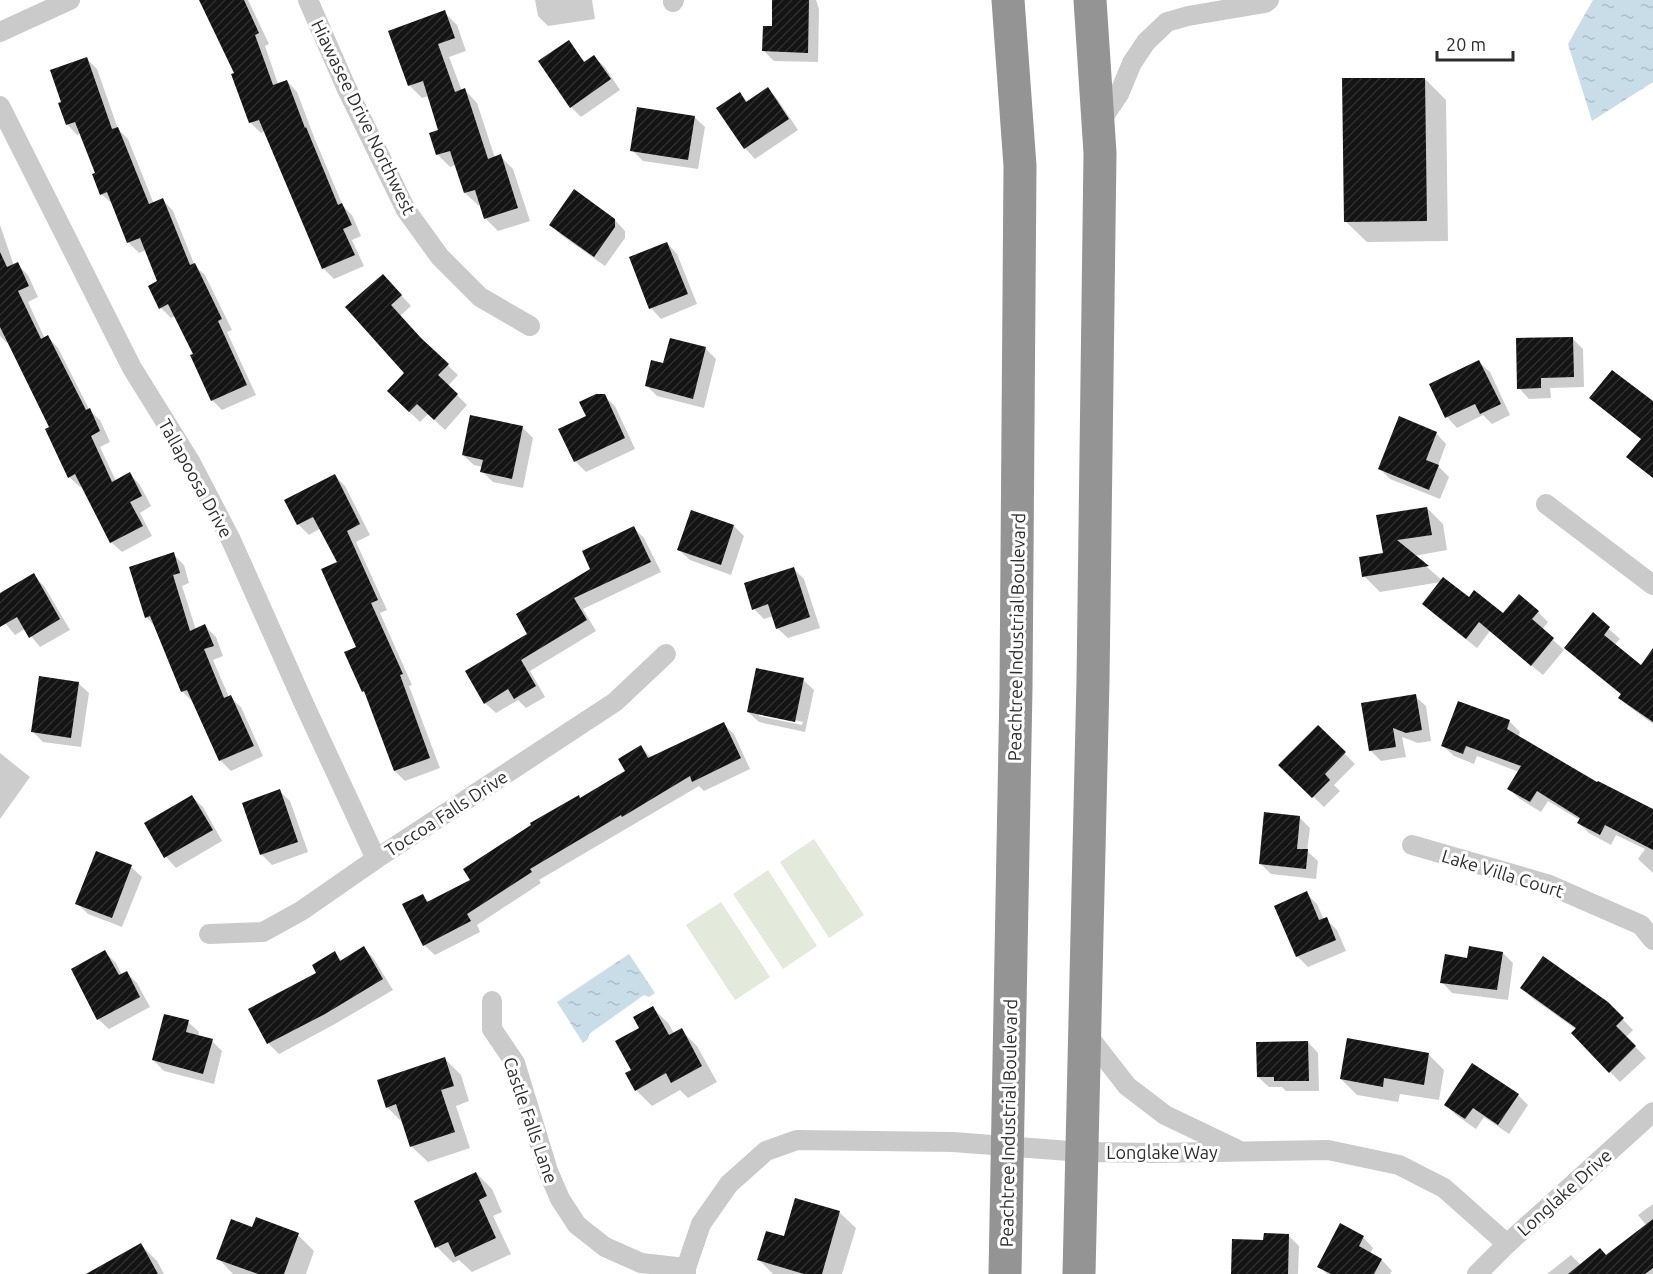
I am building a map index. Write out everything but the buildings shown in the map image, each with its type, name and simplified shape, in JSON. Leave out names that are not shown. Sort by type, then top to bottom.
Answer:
[{"type":"highway","name":"Peachtree Industrial Boulevard","points":[[1005,1274],[1017,677],[1020,178],[1008,0]]},
{"type":"highway","points":[[1079,1274],[1094,620],[1100,153],[1090,0]]},
{"type":"street","points":[[0,32],[70,0]]},
{"type":"street","name":"Hiawasee Drive Northwest","points":[[308,0],[346,87],[406,210],[440,257],[480,297],[530,326]]},
{"type":"street","points":[[1098,125],[1119,94],[1132,63],[1146,42],[1167,22],[1188,16],[1266,3],[1269,0]]},
{"type":"street","name":"Tallapoosa Drive","points":[[0,106],[132,368],[191,463],[231,540],[376,859]]},
{"type":"street","points":[[1546,504],[1653,585]]},
{"type":"street","name":"Toccoa Falls Drive","points":[[208,934],[263,932],[301,911],[615,702],[666,654]]},
{"type":"street","name":"Lake Villa Court","points":[[1412,845],[1547,884],[1641,925],[1653,940]]},
{"type":"street","name":"Castle Falls Lane","points":[[492,1001],[492,1029],[515,1063],[548,1171],[560,1199],[577,1225],[605,1247],[641,1263],[686,1271]]},
{"type":"street","name":"Longlake Way","points":[[1085,1032],[1127,1086],[1165,1115],[1242,1152]]},
{"type":"street","name":"Longlake Drive","points":[[1477,1274],[1653,1112]]},
{"type":"street","name":"Longlake Way","points":[[686,1271],[701,1224],[729,1184],[766,1151],[797,1140],[953,1142],[1082,1152],[1328,1150],[1399,1165],[1444,1188],[1507,1244]]},
{"type":"shaded area","points":[[814,839],[864,915],[829,938],[780,862]]},
{"type":"shaded area","points":[[768,870],[817,946],[783,969],[733,894]]},
{"type":"shaded area","points":[[721,902],[770,977],[735,1000],[686,925]]},
{"type":"water","points":[[1593,0],[1653,0],[1653,82],[1592,121],[1568,44]]},
{"type":"water","points":[[629,954],[655,993],[649,997],[644,995],[589,1034],[588,1039],[583,1043],[557,1002]]}]
